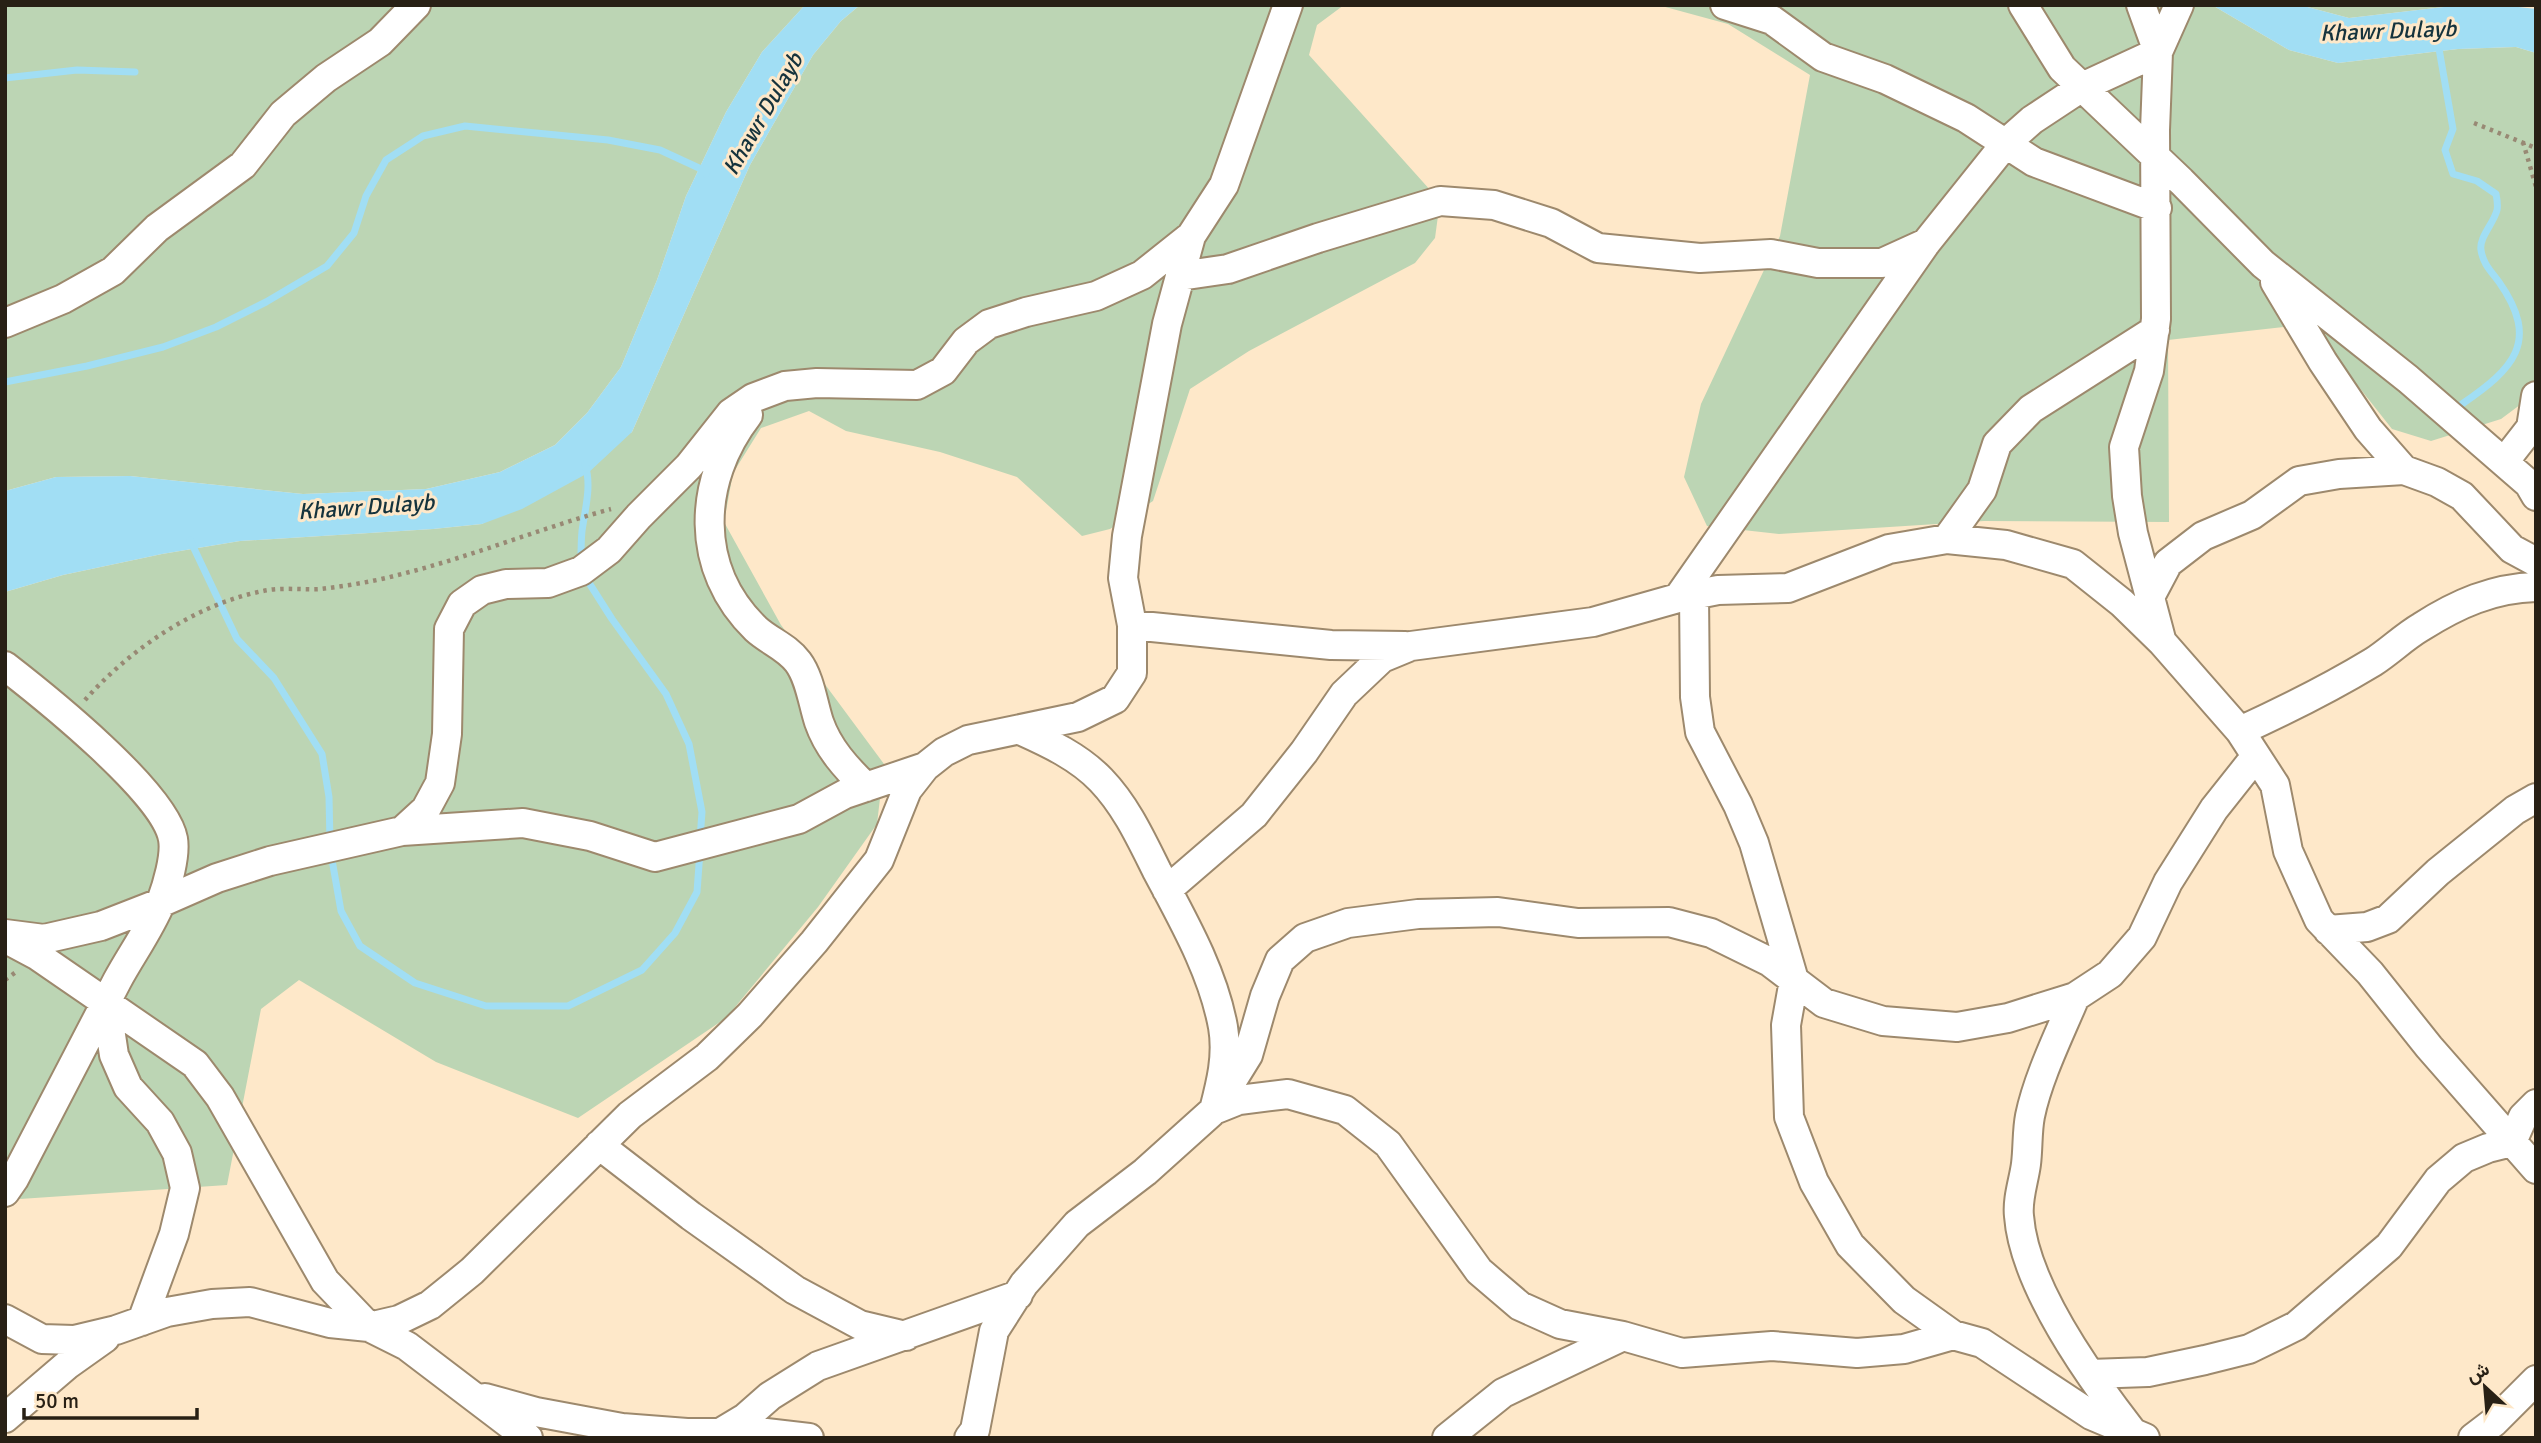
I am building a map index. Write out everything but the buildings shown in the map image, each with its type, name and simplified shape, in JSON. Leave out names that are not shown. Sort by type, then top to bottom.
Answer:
[{"type":"street","points":[[5,323],[63,299],[113,271],[157,228],[243,164],[283,114],[326,78],[380,41],[416,5]]},
{"type":"street","points":[[5,1319],[42,1339],[74,1340],[167,1312],[250,1302],[330,1323],[369,1327],[398,1320],[430,1306],[472,1271],[630,1115],[707,1056],[750,1015],[814,942],[879,860],[908,790],[925,767],[944,752],[968,740],[1078,717],[1115,699],[1132,673],[1132,625],[1123,578],[1127,536],[1167,324],[1191,236],[1224,185],[1289,5]]},
{"type":"street","points":[[1725,5],[1772,20],[1823,57],[1885,79],[1935,102],[1966,118],[2034,162],[2157,208]]},
{"type":"street","points":[[2023,5],[2062,68],[2156,156],[2263,264],[2408,379],[2529,484],[2536,496]]},
{"type":"street","points":[[2141,5],[2158,52],[2155,330],[2149,371],[2124,447],[2127,496],[2133,533],[2162,642]]},
{"type":"street","points":[[2139,1435],[2091,1415],[1982,1343],[1953,1335],[1904,1300],[1850,1245],[1814,1182],[1789,1116],[1786,1025],[1794,980],[1754,843],[1738,805],[1700,732],[1686,597],[1827,382],[1926,243],[2006,143],[2032,120],[2082,87],[2158,52],[2178,8]]},
{"type":"street","points":[[1180,276],[1228,269],[1440,201],[1494,205],[1551,223],[1598,248],[1700,258],[1771,254],[1818,263],[1882,263],[1926,243]]},
{"type":"street","points":[[402,831],[426,809],[440,783],[447,734],[449,629],[462,604],[482,590],[506,584],[548,583],[582,571],[609,550],[689,466],[731,413],[753,398],[785,386],[817,383],[917,385],[943,371],[966,341],[989,324],[1026,312],[1096,296],[1142,275],[1191,236]]},
{"type":"street","points":[[2263,264],[2368,429],[2404,470]]},
{"type":"street","points":[[1947,538],[1983,491],[1997,444],[2031,409],[2155,330]]},
{"type":"street","points":[[764,394],[736,431],[714,483],[708,524],[715,567],[734,604],[757,631],[785,649],[799,663],[820,726],[842,764],[866,787]]},
{"type":"street","points":[[2504,462],[2533,424],[2536,396]]},
{"type":"street","points":[[2150,597],[2168,562],[2203,536],[2252,515],[2299,481],[2339,474],[2404,470],[2437,482],[2462,496],[2512,549],[2536,562]]},
{"type":"street","points":[[1132,625],[1331,645],[1411,646],[1593,622],[1718,590],[1788,588],[1889,549],[1947,538],[2006,545],[2073,564],[2122,603],[2162,642],[2240,731],[2275,785],[2288,851],[2319,920],[2370,973],[2429,1047],[2536,1168]]},
{"type":"street","points":[[2240,731],[2311,698],[2375,660],[2420,627],[2471,599],[2513,588],[2536,587]]},
{"type":"street","points":[[1167,890],[1254,816],[1304,752],[1344,694],[1382,658],[1411,646]]},
{"type":"street","points":[[5,666],[69,719],[160,808],[174,840],[171,868],[160,903],[5,1192]]},
{"type":"street","points":[[1020,730],[1060,749],[1100,779],[1124,809],[1167,890],[1212,982],[1224,1028],[1225,1067],[1214,1111]]},
{"type":"street","points":[[1214,1111],[1248,1055],[1265,996],[1280,960],[1306,939],[1348,923],[1418,914],[1498,912],[1578,923],[1669,922],[1710,933],[1769,962],[1824,1003],[1883,1021],[1957,1027],[2008,1018],[2075,997],[2110,974],[2142,937],[2168,882],[2207,820],[2256,756]]},
{"type":"street","points":[[5,936],[44,939],[101,926],[217,878],[270,861],[402,831],[523,822],[590,836],[655,857],[799,819],[845,794],[925,767]]},
{"type":"street","points":[[2328,930],[2367,927],[2388,919],[2438,873],[2515,810],[2536,798]]},
{"type":"street","points":[[5,936],[195,1064],[220,1097],[325,1281],[369,1327],[407,1346],[528,1438]]},
{"type":"street","points":[[2075,997],[2050,1056],[2030,1116],[2018,1215],[2029,1264],[2059,1324],[2090,1374],[2139,1435]]},
{"type":"street","points":[[5,1418],[67,1365],[129,1325],[174,1234],[185,1188],[177,1153],[160,1122],[128,1087],[114,1055],[106,1002]]},
{"type":"street","points":[[973,1435],[994,1331],[1018,1295],[1077,1224],[1144,1172],[1214,1111],[1239,1100],[1288,1094],[1345,1110],[1388,1144],[1479,1271],[1520,1306],[1560,1324],[1623,1336],[1682,1353],[1772,1346],[1857,1353],[1904,1349],[1953,1335]]},
{"type":"street","points":[[2512,1142],[2523,1117],[2536,1104]]},
{"type":"street","points":[[2090,1374],[2148,1372],[2205,1360],[2249,1349],[2297,1326],[2389,1246],[2438,1180],[2464,1158],[2512,1142]]},
{"type":"street","points":[[598,1145],[795,1290],[860,1325],[906,1336]]},
{"type":"street","points":[[720,1433],[745,1418],[770,1396],[818,1366],[1018,1295]]},
{"type":"street","points":[[1447,1438],[1503,1393],[1623,1336]]},
{"type":"street","points":[[2473,1438],[2494,1422],[2536,1380]]},
{"type":"street","points":[[469,1394],[536,1412],[622,1428],[687,1433],[766,1433],[809,1438]]},
{"type":"path","points":[[2474,123],[2536,148]]},
{"type":"path","points":[[2523,142],[2536,187]]},
{"type":"path","points":[[69,719],[104,679],[160,634],[220,605],[263,591],[321,589],[391,577],[470,556],[523,535],[617,507]]},
{"type":"green space","points":[[5,5],[805,5],[762,52],[726,112],[686,196],[657,280],[621,367],[587,413],[555,445],[500,472],[426,489],[303,494],[130,476],[56,477],[5,491]]},
{"type":"green space","points":[[860,5],[1344,5],[1317,25],[1309,55],[1440,201],[1435,238],[1415,263],[1249,351],[1190,389],[1153,501],[1110,529],[1082,536],[1017,477],[940,452],[846,431],[809,411],[761,428],[733,473],[724,522],[781,625],[884,764],[877,824],[818,907],[726,1018],[578,1118],[436,1062],[299,980],[261,1009],[227,1185],[5,1200],[5,592],[63,575],[240,541],[482,524],[632,432],[750,165],[813,55],[841,21]]},
{"type":"green space","points":[[1658,5],[2212,5],[2289,50],[2338,63],[2458,49],[2516,47],[2536,53],[2536,393],[2501,419],[2431,441],[2392,429],[2309,324],[2168,340],[2169,522],[1984,521],[1779,534],[1707,526],[1684,477],[1701,404],[1780,236],[1810,75],[1728,24]]},
{"type":"green space","points":[[2300,5],[2461,5],[2349,18]]},
{"type":"water","name":"Khawr Dulayb","points":[[805,5],[860,5],[841,21],[813,55],[750,165],[632,432],[588,473],[522,509],[482,524],[240,541],[63,575],[5,592],[5,491],[56,477],[130,476],[303,494],[426,489],[500,472],[555,445],[587,413],[621,367],[657,280],[686,196],[726,112],[762,52]]},
{"type":"water","name":"Khawr Dulayb","points":[[2212,5],[2300,5],[2349,18],[2461,5],[2501,5],[2536,9],[2536,53],[2516,47],[2458,49],[2338,63],[2289,50]]},
{"type":"waterway","name":"Khawr Dulayb","points":[[2438,43],[2453,129],[2445,150],[2453,174],[2477,181],[2496,194],[2497,210],[2482,240],[2481,250],[2485,263],[2512,303],[2518,321],[2519,338],[2507,366],[2495,379],[2462,404]]},
{"type":"waterway","points":[[5,78],[77,70],[135,72]]},
{"type":"waterway","points":[[5,382],[87,366],[163,347],[216,327],[266,302],[327,266],[354,233],[366,196],[386,160],[423,136],[465,126],[608,140],[660,150],[706,174]]},
{"type":"waterway","points":[[581,560],[588,489],[585,464]]},
{"type":"waterway","points":[[190,540],[237,639],[274,678],[322,754],[329,797],[330,842]]},
{"type":"waterway","points":[[584,575],[666,694],[689,744],[702,812],[700,839]]},
{"type":"waterway","points":[[331,854],[341,911],[360,946],[415,983],[486,1006],[568,1006],[642,970],[675,933],[697,892],[700,851]]}]
